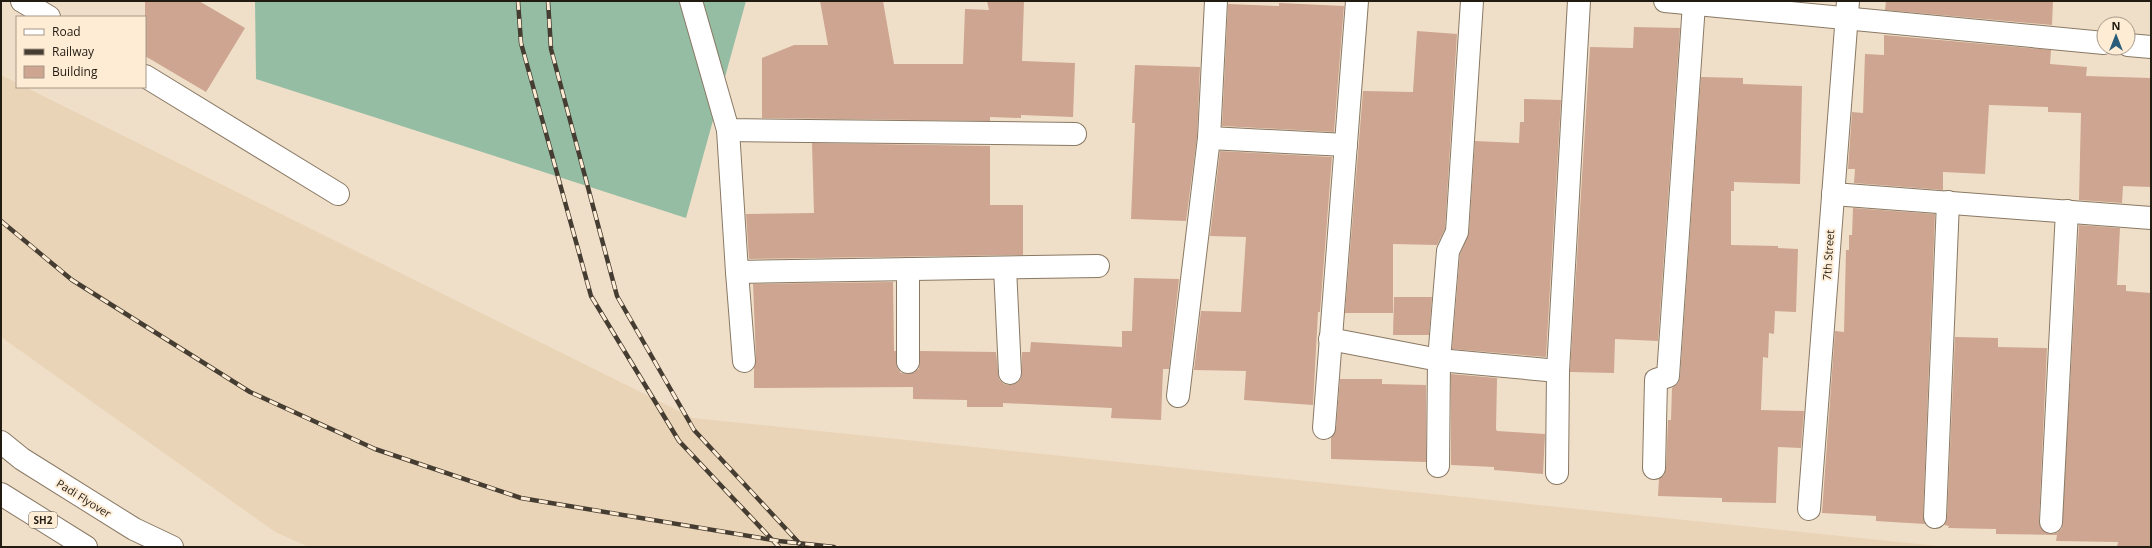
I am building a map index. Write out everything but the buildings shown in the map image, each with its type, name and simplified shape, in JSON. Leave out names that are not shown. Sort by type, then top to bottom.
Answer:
[{"type":"street","points":[[22,1],[47,16]]},
{"type":"street","points":[[692,1],[728,130],[744,361]]},
{"type":"street","points":[[1178,396],[1209,138],[1216,1]]},
{"type":"street","points":[[1324,428],[1357,1]]},
{"type":"street","points":[[1438,466],[1439,360],[1448,251],[1457,232],[1472,1]]},
{"type":"street","points":[[1557,473],[1558,371],[1579,1]]},
{"type":"street","points":[[1654,468],[1656,380],[1668,376],[1678,2],[1847,10],[2096,42]]},
{"type":"street","name":"7th Street","points":[[1809,509],[1847,10]]},
{"type":"street","points":[[2136,46],[2151,47]]},
{"type":"street","points":[[146,77],[338,194]]},
{"type":"street","points":[[728,130],[1075,134]]},
{"type":"street","points":[[1209,138],[1346,145]]},
{"type":"street","points":[[1833,194],[2151,218]]},
{"type":"street","points":[[1935,517],[1948,202]]},
{"type":"street","points":[[2051,522],[2067,211]]},
{"type":"street","points":[[737,272],[1098,266]]},
{"type":"street","points":[[1005,268],[1010,373]]},
{"type":"street","points":[[908,269],[908,362]]},
{"type":"street","points":[[1330,339],[1439,360],[1558,371]]},
{"type":"street","name":"Padi Flyover","points":[[1,442],[22,459],[128,525],[172,547]]},
{"type":"street","name":"SH2","points":[[1,494],[86,547]]},
{"type":"shaded area","points":[[1,75],[16,82],[16,88],[27,88],[693,418],[1948,547],[309,547],[275,532],[1,337]]},
{"type":"green space","points":[[255,1],[746,1],[686,218],[256,79]]},
{"type":"railway","points":[[518,1],[521,43],[591,296],[679,441],[779,547]]},
{"type":"railway","points":[[548,1],[551,49],[617,296],[694,430],[800,544]]},
{"type":"railway","points":[[1,221],[72,280],[250,392],[375,449],[521,498],[779,541],[834,547]]}]
